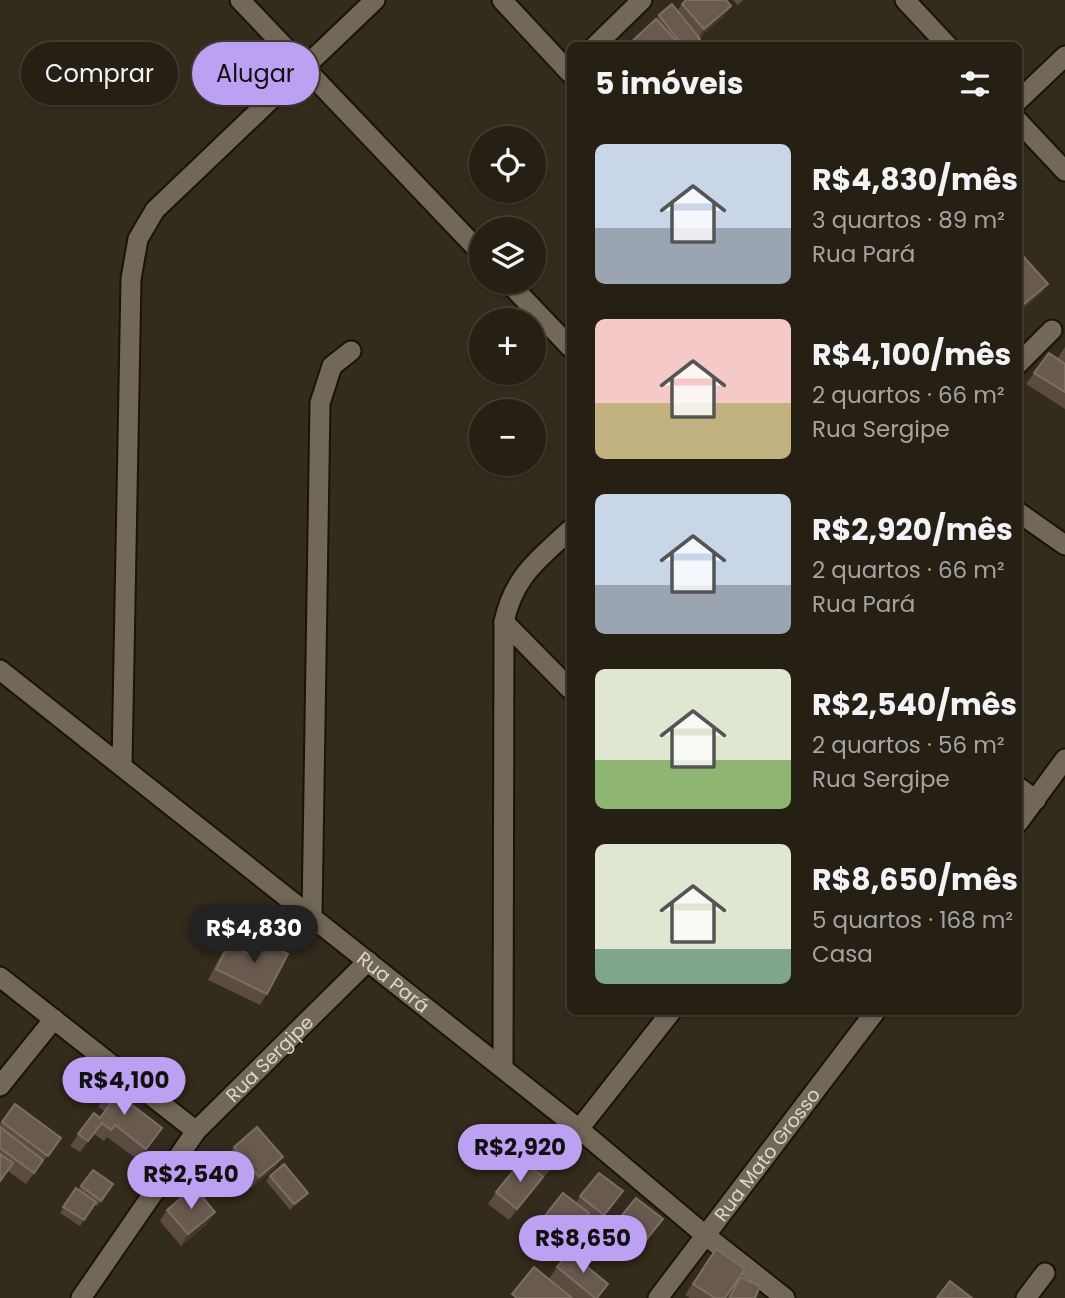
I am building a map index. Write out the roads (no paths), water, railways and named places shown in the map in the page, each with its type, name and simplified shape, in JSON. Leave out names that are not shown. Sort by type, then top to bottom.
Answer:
[{"type":"street","points":[[240,0],[280,42]]},
{"type":"street","points":[[319,53],[375,0]]},
{"type":"street","points":[[502,0],[567,68]]},
{"type":"street","points":[[599,42],[642,0]]},
{"type":"street","points":[[905,0],[944,42]]},
{"type":"street","points":[[1022,97],[1065,56]]},
{"type":"street","points":[[319,83],[469,240]]},
{"type":"street","points":[[122,765],[131,279],[138,239],[155,210],[264,105]]},
{"type":"street","points":[[1022,125],[1065,171]]},
{"type":"street","points":[[519,294],[567,344]]},
{"type":"street","points":[[1022,360],[1052,330]]},
{"type":"street","points":[[312,915],[320,403],[332,366],[351,351]]},
{"type":"street","points":[[1022,515],[1065,545]]},
{"type":"street","points":[[503,1068],[505,622],[509,598],[528,569],[567,533]]},
{"type":"street","points":[[505,622],[567,686]]},
{"type":"street","name":"Rua Pará","points":[[0,670],[312,915],[785,1298]]},
{"type":"street","points":[[1022,818],[1065,759]]},
{"type":"street","points":[[1022,790],[1035,800]]},
{"type":"street","name":"Rua Sergipe","points":[[81,1298],[196,1131],[368,961]]},
{"type":"street","points":[[0,977],[196,1131]]},
{"type":"street","points":[[579,1129],[669,1015]]},
{"type":"street","name":"Rua Mato Grosso","points":[[658,1298],[873,1015]]},
{"type":"street","points":[[0,1087],[54,1019]]},
{"type":"street","points":[[1026,1298],[1045,1273]]}]
